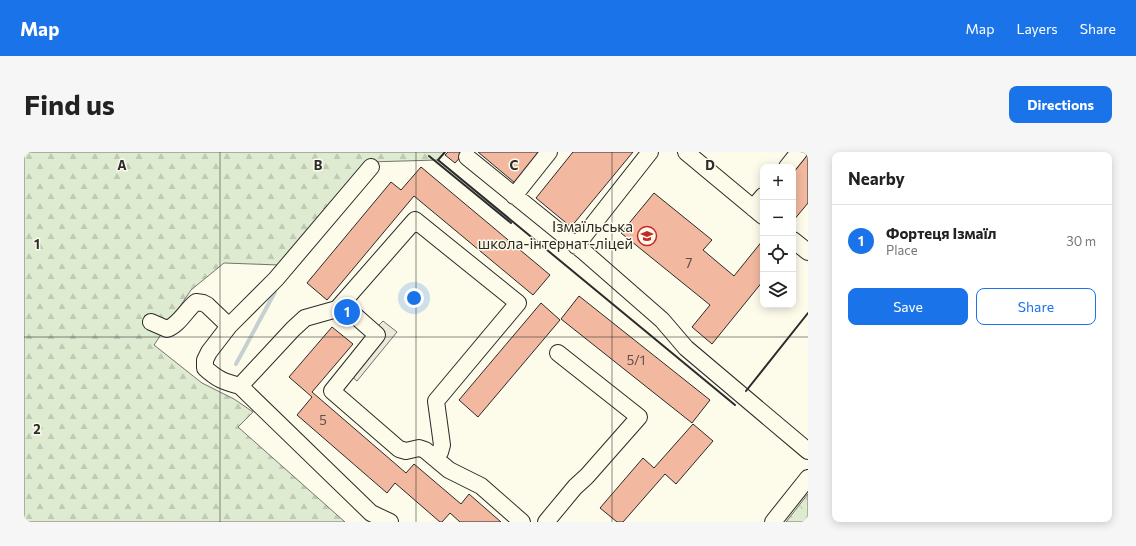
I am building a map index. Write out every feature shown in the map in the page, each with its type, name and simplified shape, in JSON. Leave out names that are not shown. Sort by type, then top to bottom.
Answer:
[{"type":"street","points":[[514,196],[549,152]]},
{"type":"street","points":[[576,246],[650,152]]},
{"type":"street","points":[[686,152],[760,207]]},
{"type":"street","points":[[789,164],[799,152]]},
{"type":"street","points":[[467,158],[576,246],[662,320],[686,348],[808,451]]},
{"type":"street","points":[[371,167],[276,279],[230,326],[209,352],[205,360],[205,368],[214,377],[240,386],[372,513],[390,522]]},
{"type":"street","points":[[240,386],[293,329],[306,318],[337,309],[415,220],[518,303],[436,401],[442,445],[440,452],[435,458]]},
{"type":"street","points":[[796,242],[808,252]]},
{"type":"street","points":[[151,322],[167,329],[172,327],[196,302],[207,305],[230,326]]},
{"type":"street","points":[[342,304],[377,335],[332,391],[399,449],[406,451],[422,449],[456,474],[481,486],[522,522]]},
{"type":"street","points":[[546,522],[575,487],[587,476],[639,417],[558,353]]},
{"type":"street","points":[[773,522],[808,478]]},
{"type":"green space","points":[[24,152],[445,152],[438,160],[368,162],[279,265],[224,263],[191,290],[154,345],[202,383],[234,399],[253,412],[238,427],[345,522],[24,522]]},
{"type":"green space","points":[[808,494],[808,522],[786,522]]},
{"type":"shaded area","points":[[383,321],[397,332],[357,381],[350,375],[376,328]]},
{"type":"building","points":[[448,152],[465,152],[455,163],[445,155]]},
{"type":"building","points":[[478,152],[541,152],[515,183]]},
{"type":"building","points":[[573,152],[633,152],[571,227],[536,198]]},
{"type":"building","points":[[808,154],[808,203],[796,217],[796,200],[796,168]]},
{"type":"building","points":[[421,167],[550,275],[533,295],[414,196],[327,300],[307,283],[391,182],[401,190]]},
{"type":"building","points":[[654,193],[712,240],[703,250],[734,276],[760,244],[760,285],[712,344],[692,327],[710,305],[621,233]]},
{"type":"building","points":[[579,296],[710,400],[692,423],[561,319]]},
{"type":"building","points":[[541,303],[560,320],[478,417],[459,400]]},
{"type":"building","points":[[332,327],[353,344],[312,392],[406,473],[414,464],[461,504],[469,494],[501,522],[460,522],[450,513],[442,522],[440,522],[395,483],[387,493],[297,415],[312,397],[289,377]]},
{"type":"building","points":[[693,424],[713,441],[676,484],[665,474],[623,522],[617,522],[600,508],[643,458],[654,468]]},
{"type":"waterway","points":[[236,364],[275,292]]},
{"type":"wall","points":[[445,152],[438,160],[735,405]]},
{"type":"wall","points":[[429,156],[511,223]]},
{"type":"wall","points":[[746,391],[808,313]]},
{"type":"place","name":"Ізмаїльська школа-інтернат-ліцей","points":[[647,236]]},
{"type":"place","name":"Фортеця Ізмаїл","points":[[347,312]]}]
